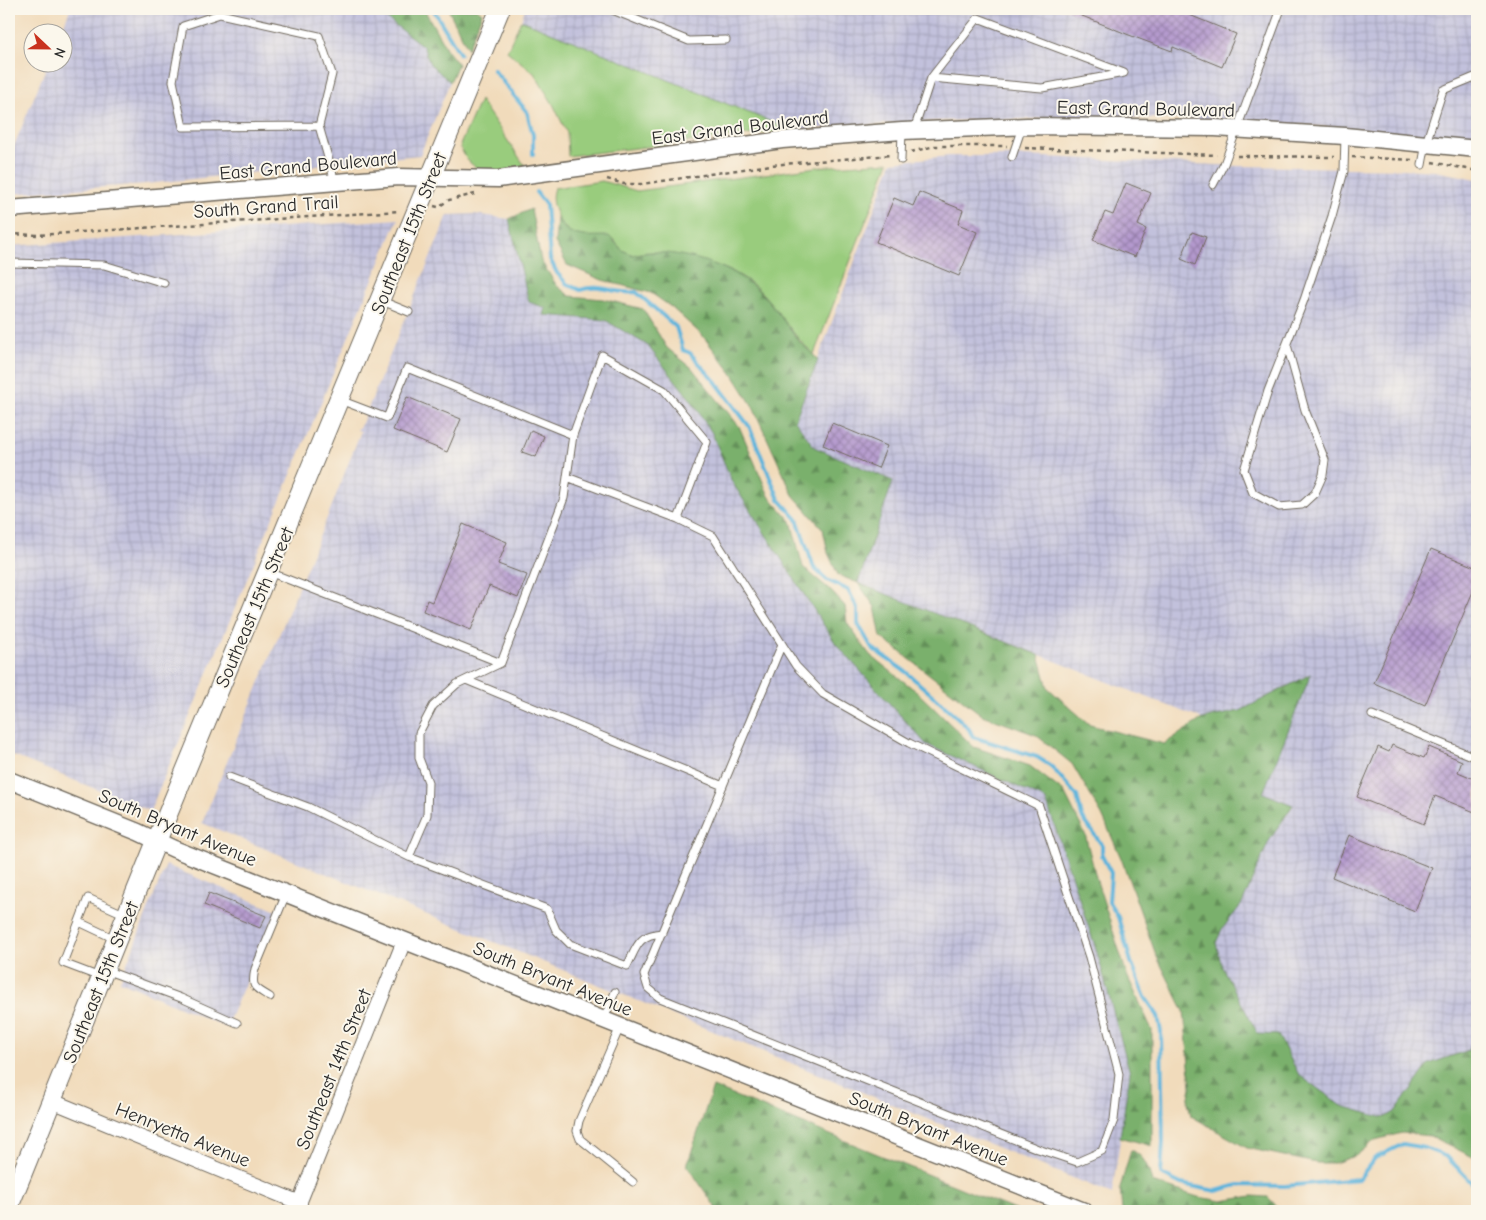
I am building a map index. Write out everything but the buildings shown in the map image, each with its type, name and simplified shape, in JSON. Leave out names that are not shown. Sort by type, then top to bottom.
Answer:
[{"type":"main road","name":"Southeast 15th Street","points":[[9,1206],[157,840],[500,9]]},
{"type":"street","name":"East Grand Boulevard","points":[[9,209],[398,177],[498,179],[782,140],[908,131],[1124,126],[1235,129],[1345,136],[1477,149]]},
{"type":"street","name":"South Bryant Avenue","points":[[9,780],[404,941],[1084,1211]]},
{"type":"street","name":"Southeast 14th Street","points":[[298,1207],[404,941]]},
{"type":"street","name":"Henryetta Avenue","points":[[52,1101],[298,1207]]},
{"type":"lane","points":[[610,9],[689,41],[726,40]]},
{"type":"lane","points":[[1213,185],[1224,164],[1235,129],[1281,9]]},
{"type":"lane","points":[[319,126],[183,127],[173,81],[183,26],[220,14],[319,36],[332,74],[319,126],[335,182]]},
{"type":"lane","points":[[901,160],[908,131],[931,78],[978,18],[1124,73],[1042,88],[931,78]]},
{"type":"lane","points":[[1422,165],[1426,144],[1443,90],[1477,76]]},
{"type":"lane","points":[[1012,157],[1022,127]]},
{"type":"lane","points":[[1287,345],[1305,410],[1325,460],[1323,475],[1315,493],[1302,505],[1279,507],[1253,493],[1244,470],[1268,391],[1304,300],[1332,216],[1344,171],[1345,136]]},
{"type":"lane","points":[[9,263],[104,265],[164,283]]},
{"type":"lane","points":[[381,301],[409,312]]},
{"type":"lane","points":[[409,858],[427,815],[428,782],[419,758],[419,733],[433,706],[457,684],[501,663],[564,498],[573,435],[602,355],[664,390],[707,442],[678,520]]},
{"type":"lane","points":[[340,400],[387,418],[407,368],[573,435]]},
{"type":"lane","points":[[567,477],[678,520],[713,536],[782,644],[796,666],[823,694],[909,743],[1039,806],[1089,956],[1119,1074],[1114,1120],[1102,1151],[1077,1162],[1038,1149],[660,998],[648,988],[644,975],[782,644]]},
{"type":"lane","points":[[269,572],[501,663]]},
{"type":"lane","points":[[466,680],[723,786]]},
{"type":"lane","points":[[1372,716],[1477,758]]},
{"type":"lane","points":[[229,777],[308,807],[409,858],[547,909],[556,930],[570,944],[627,966],[640,939],[651,934],[662,934]]},
{"type":"lane","points":[[270,997],[255,988],[252,982],[255,969],[286,893]]},
{"type":"lane","points":[[127,915],[88,898],[63,963],[181,998],[237,1023]]},
{"type":"lane","points":[[79,922],[116,940]]},
{"type":"lane","points":[[603,1020],[615,992]]},
{"type":"lane","points":[[621,1026],[579,1121],[577,1131],[580,1139],[633,1182]]},
{"type":"path","name":"South Grand Trail","points":[[9,234],[66,234],[386,212],[433,205],[438,207],[449,200],[483,193]]},
{"type":"shaded area","points":[[70,9],[374,9],[423,46],[430,64],[450,82],[420,155],[145,184],[9,194],[9,158],[44,72],[72,72],[72,22],[65,22]]},
{"type":"shaded area","points":[[525,9],[1477,9],[1477,140],[1255,121],[1108,117],[936,121],[791,130],[521,20]]},
{"type":"shaded area","points":[[949,156],[1024,156],[1239,166],[1404,169],[1435,171],[1477,179],[1477,1028],[1469,1050],[1429,1064],[1395,1112],[1384,1118],[1342,1106],[1299,1075],[1278,1035],[1258,1034],[1222,967],[1216,943],[1222,929],[1242,904],[1269,841],[1293,806],[1262,794],[1310,674],[1240,711],[1202,719],[858,583],[893,481],[814,447],[795,420],[892,162]]},
{"type":"shaded area","points":[[474,214],[509,219],[529,302],[546,308],[544,315],[605,320],[647,345],[691,400],[712,433],[732,482],[836,644],[926,744],[1046,800],[1097,952],[1130,1073],[1112,1194],[202,823],[329,513],[361,431],[357,430],[362,423],[448,215]]},
{"type":"shaded area","points":[[398,219],[150,811],[9,754],[9,246]]},
{"type":"shaded area","points":[[166,865],[277,911],[226,1027],[120,981]]},
{"type":"green space","points":[[374,9],[424,9],[447,50],[458,64],[450,82],[430,64],[423,46]]},
{"type":"green space","points":[[448,9],[477,9],[482,13],[468,49]]},
{"type":"green space","points":[[521,20],[791,130],[568,156],[567,133],[553,104],[534,73],[507,51]]},
{"type":"green space","points":[[480,100],[525,166],[505,171],[486,171],[470,163],[464,155],[460,145]]},
{"type":"green space","points":[[889,162],[814,354],[799,339],[759,290],[743,278],[716,265],[696,259],[659,252],[633,255],[622,250],[613,239],[578,236],[571,233],[565,228],[555,211],[552,194],[554,188],[602,181],[637,191],[817,167]]},
{"type":"green space","points":[[531,209],[541,261],[557,286],[570,296],[603,299],[643,309],[667,348],[691,367],[739,426],[769,496],[791,521],[803,567],[829,589],[845,606],[847,623],[870,655],[916,691],[974,747],[1030,766],[1064,792],[1085,834],[1097,881],[1127,975],[1152,1030],[1152,1146],[1120,1137],[1130,1073],[1097,952],[1046,800],[926,744],[836,644],[732,482],[712,433],[691,400],[647,345],[605,320],[544,315],[546,308],[529,302],[509,219]]},
{"type":"green space","points":[[557,217],[566,230],[572,233],[586,236],[609,236],[622,250],[633,255],[663,253],[681,255],[699,259],[733,273],[747,281],[764,296],[799,341],[816,357],[818,360],[795,420],[814,447],[893,481],[858,583],[838,575],[828,553],[823,529],[793,495],[752,405],[732,373],[702,335],[671,307],[651,293],[602,280],[567,265],[555,242]]},
{"type":"green space","points":[[858,583],[1039,655],[1048,688],[1090,725],[1164,744],[1202,719],[1240,711],[1311,674],[1263,793],[1293,805],[1269,841],[1242,904],[1222,929],[1216,943],[1222,967],[1258,1034],[1278,1035],[1299,1075],[1342,1106],[1384,1118],[1395,1112],[1429,1064],[1469,1050],[1477,1028],[1477,1159],[1430,1136],[1402,1133],[1375,1140],[1357,1155],[1335,1163],[1316,1163],[1247,1148],[1191,1116],[1188,1102],[1191,1087],[1184,1011],[1156,955],[1121,858],[1102,815],[1072,764],[1036,735],[982,715],[881,637],[875,607]]},
{"type":"green space","points":[[713,1087],[1017,1211],[718,1211],[687,1165]]},
{"type":"green space","points":[[1131,1150],[1140,1155],[1152,1182],[1198,1197],[1222,1201],[1252,1196],[1268,1197],[1281,1211],[1122,1211],[1120,1188]]},
{"type":"waterway","points":[[433,9],[460,54]]},
{"type":"waterway","points":[[493,69],[527,112],[533,135],[533,154]]},
{"type":"waterway","points":[[536,192],[546,205],[550,259],[557,273],[567,284],[580,290],[602,288],[621,292],[636,292],[676,327],[683,350],[690,353],[715,381],[749,426],[779,499],[797,519],[814,568],[827,580],[848,590],[858,609],[858,624],[872,648],[906,672],[958,718],[969,729],[973,737],[1037,757],[1051,766],[1077,796],[1082,817],[1102,845],[1102,856],[1111,873],[1109,902],[1118,917],[1131,962],[1145,997],[1158,1016],[1161,1032],[1163,1142],[1161,1174],[1181,1184],[1216,1191],[1238,1185],[1285,1186],[1359,1179],[1375,1158],[1403,1144],[1425,1148],[1447,1157],[1477,1188]]}]
